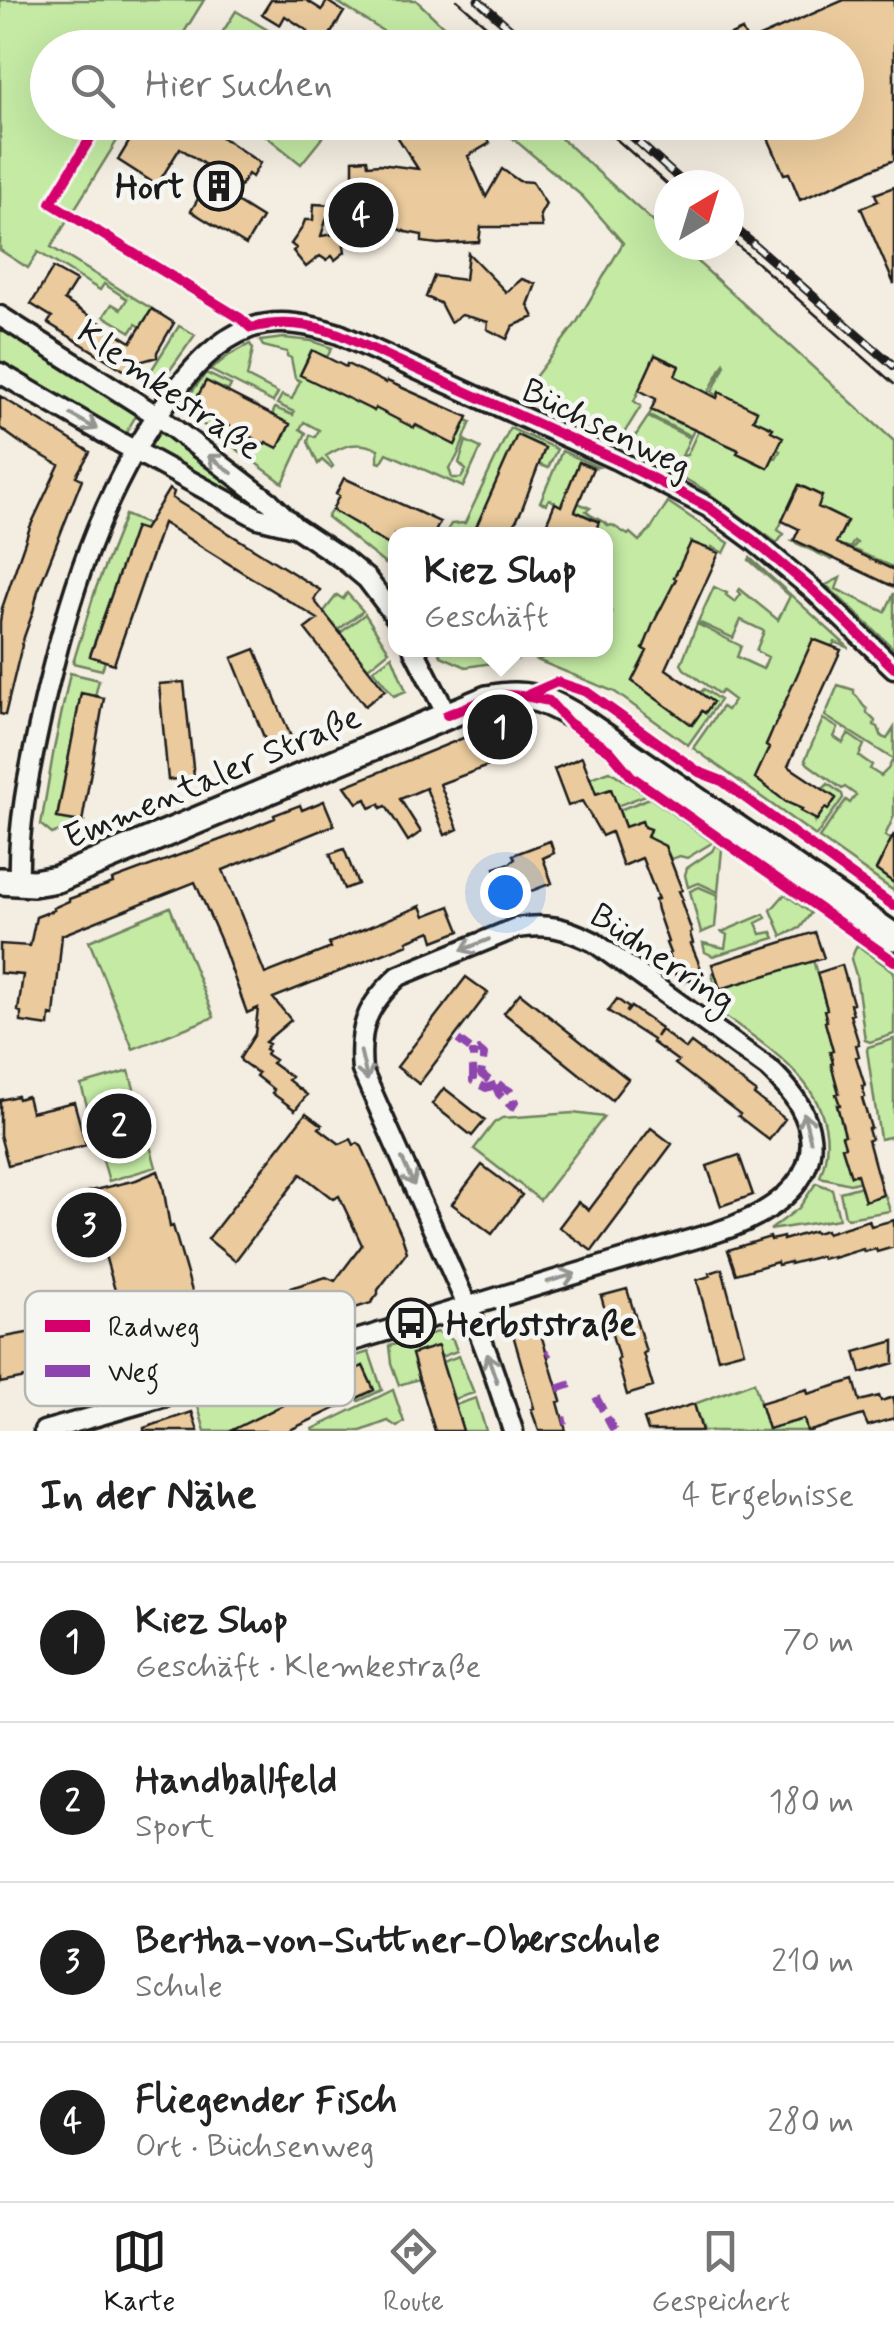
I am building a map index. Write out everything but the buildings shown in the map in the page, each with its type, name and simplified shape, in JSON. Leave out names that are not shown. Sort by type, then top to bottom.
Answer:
[{"type":"street","name":"Klemkestraße","points":[[0,316],[156,415],[270,502],[295,527],[344,559],[367,579],[388,607]]},
{"type":"street","name":"Büchsenweg","points":[[10,882],[19,866],[29,772],[56,649],[88,546],[134,450],[156,415],[202,360],[233,336],[268,324],[314,326],[340,334],[629,466],[708,508],[813,590],[894,668]]},
{"type":"street","name":"Klemkestraße","points":[[0,373],[258,518],[295,527]]},
{"type":"street","points":[[418,657],[447,716],[506,695],[549,701],[894,937]]},
{"type":"street","name":"Emmentaler Straße","points":[[10,882],[57,879],[447,716]]},
{"type":"street","name":"Büdnerring","points":[[355,1340],[739,1226],[788,1196],[808,1163],[810,1130],[805,1115],[768,1068],[594,942],[552,926],[516,928],[399,976],[369,1010],[362,1029],[362,1070],[468,1306]]},
{"type":"street","points":[[468,1306],[492,1365],[512,1431]]},
{"type":"street","name":"Büdnerring","points":[[44,1431],[133,1406]]},
{"type":"green space","points":[[0,0],[204,0],[185,30],[30,30],[30,140],[117,140],[51,247],[152,309],[141,327],[136,324],[131,332],[104,316],[112,304],[121,309],[127,299],[104,284],[100,290],[38,252],[28,268],[0,250]]},
{"type":"green space","points":[[334,0],[416,0],[447,30],[381,30]]},
{"type":"green space","points":[[236,11],[268,30],[224,30]]},
{"type":"green space","points":[[271,140],[320,140],[301,164]]},
{"type":"green space","points":[[514,140],[563,140],[654,222],[654,260],[695,260],[894,441],[894,568],[852,549],[857,543],[854,541],[832,560],[792,541],[823,554],[833,533],[840,536],[847,521],[816,509],[822,496],[799,485],[778,530],[784,534],[777,543],[703,489],[628,447],[648,417],[690,438],[682,456],[687,455],[715,394],[712,392],[724,363],[691,436],[649,415],[652,410],[680,424],[690,404],[673,379],[679,366],[656,355],[634,401],[641,406],[618,443],[519,398],[577,322],[623,243],[582,196]],"holes":[[[720,393],[757,411],[752,422],[772,429],[780,451],[776,458],[738,452],[701,432]]]},
{"type":"green space","points":[[0,325],[138,412],[123,438],[0,362]]},
{"type":"green space","points":[[179,326],[195,335],[160,384],[149,386],[144,382]]},
{"type":"green space","points":[[284,338],[332,348],[327,357],[311,351],[300,375],[373,411],[376,407],[455,444],[467,420],[471,422],[449,468],[452,478],[461,478],[466,470],[459,463],[466,441],[481,448],[463,487],[387,453],[378,462],[378,449],[364,445],[345,447],[326,456],[331,468],[322,460],[318,464],[308,442],[310,435],[315,437],[319,430],[304,422],[300,429],[306,433],[283,483],[186,412],[185,401],[206,373],[231,385],[228,391],[206,381],[194,405],[278,448],[290,425],[272,415],[275,408],[293,415],[294,412],[277,404],[282,395],[292,399],[300,381],[295,378],[287,352],[263,346],[260,341]]},
{"type":"green space","points":[[250,344],[253,349],[247,377],[278,393],[273,402],[210,370]]},
{"type":"green space","points":[[161,427],[264,507],[260,511],[148,452],[146,446]]},
{"type":"green space","points":[[510,428],[557,449],[548,468],[538,464],[545,448],[517,436],[479,527],[449,527],[465,523]]},
{"type":"green space","points":[[562,451],[598,467],[579,463],[561,506],[549,499],[546,504],[540,502]]},
{"type":"green space","points":[[668,502],[729,543],[724,553],[707,548],[684,562],[658,612],[648,651],[632,681],[693,723],[702,711],[705,713],[700,693],[704,689],[720,700],[688,745],[615,692],[537,660],[613,657],[613,527],[597,527],[599,522],[575,511],[578,503],[590,508],[586,511],[591,515],[639,541]]},
{"type":"green space","points":[[332,510],[388,544],[388,560],[385,564],[327,517]]},
{"type":"green space","points":[[125,515],[153,527],[151,532],[135,528],[90,655],[105,661],[102,670],[73,663],[96,588]]},
{"type":"green space","points":[[750,558],[849,648],[835,642],[827,646],[766,745],[789,801],[815,822],[836,799],[823,789],[828,784],[842,794],[816,836],[693,748],[722,707],[727,710],[734,700],[722,691],[719,694],[681,664],[697,624],[741,646],[737,657],[763,669],[768,657],[756,651],[764,631],[741,620],[733,638],[698,622],[714,587],[735,602],[740,589],[778,620],[790,596]]},
{"type":"green space","points":[[840,578],[836,589],[885,612],[894,593],[894,649],[826,585]]},
{"type":"green space","points":[[347,593],[363,611],[338,630],[322,614],[337,595],[343,599]]},
{"type":"green space","points":[[365,614],[388,652],[368,668],[340,633]]},
{"type":"green space","points":[[392,657],[406,691],[394,696],[373,670]]},
{"type":"green space","points":[[443,657],[519,657],[518,659],[466,667]]},
{"type":"green space","points":[[70,673],[99,680],[95,696],[81,694],[57,817],[82,822],[52,834],[41,825]]},
{"type":"green space","points":[[838,685],[854,690],[882,737],[887,739],[894,728],[894,816],[885,836],[891,839],[883,856],[894,891],[819,838],[846,800],[850,803],[856,795],[805,760],[823,719],[838,728],[834,737],[843,743],[848,734],[864,745],[859,756],[881,776],[893,759],[825,716]]},
{"type":"green space","points":[[610,771],[646,795],[617,806],[611,789],[596,794],[590,778]]},
{"type":"green space","points":[[650,798],[712,842],[687,858],[671,859],[666,849],[654,853],[650,830],[642,821],[625,827],[619,810]]},
{"type":"green space","points":[[716,845],[722,849],[718,892],[699,883],[688,887],[687,868]]},
{"type":"green space","points":[[699,887],[718,895],[715,927],[701,933],[690,891]]},
{"type":"green space","points":[[785,894],[811,913],[800,928],[782,936],[771,910]]},
{"type":"green space","points":[[170,907],[214,1017],[133,1049],[89,941]]},
{"type":"green space","points":[[764,914],[766,918],[756,923],[761,934],[772,932],[775,938],[713,956],[705,952],[703,943],[725,948],[727,935],[722,932]]},
{"type":"green space","points":[[857,945],[894,972],[894,1034],[870,1042],[865,1040],[851,959]]},
{"type":"green space","points":[[813,960],[827,1009],[831,1065],[845,1135],[842,1148],[851,1175],[864,1172],[866,1176],[879,1176],[850,1184],[820,1177],[827,1148],[824,1121],[815,1098],[799,1076],[780,1057],[713,1008],[715,972],[721,989]]},
{"type":"green space","points":[[894,1039],[894,1136],[880,1139],[867,1050]]},
{"type":"green space","points":[[129,1071],[156,1167],[109,1181],[81,1085]]},
{"type":"green space","points":[[573,1113],[604,1117],[540,1200],[474,1149],[502,1118]]},
{"type":"green space","points":[[880,1181],[881,1185],[862,1190],[865,1200],[885,1195],[890,1211],[845,1216],[840,1192]]},
{"type":"green space","points":[[816,1183],[832,1189],[839,1219],[770,1230],[799,1208]]},
{"type":"green space","points":[[437,1332],[453,1340],[457,1351],[441,1357],[437,1346],[413,1354],[419,1379],[399,1385],[389,1346]]},
{"type":"green space","points":[[369,1352],[382,1390],[359,1401],[358,1398],[374,1390],[363,1366],[355,1370],[355,1356]]},
{"type":"green space","points":[[459,1356],[474,1393],[454,1399],[442,1362]]},
{"type":"green space","points":[[754,1382],[768,1429],[804,1419],[807,1431],[703,1431],[694,1404]]},
{"type":"green space","points":[[393,1390],[404,1422],[397,1427],[388,1421],[361,1431],[314,1431],[313,1429]]},
{"type":"green space","points":[[476,1398],[486,1431],[463,1431],[455,1405]]},
{"type":"green space","points":[[198,1406],[281,1406],[230,1431],[205,1431]]},
{"type":"tram line","points":[[457,0],[491,30]]},
{"type":"tram line","points":[[617,140],[654,173]]},
{"type":"tram line","points":[[744,251],[894,384]]},
{"type":"railway","points":[[478,0],[512,30]]},
{"type":"railway","points":[[636,140],[669,170]]},
{"type":"railway","points":[[744,236],[894,366]]},
{"type":"marked path","points":[[458,1040],[484,1055],[481,1074],[495,1085],[486,1088],[473,1081],[473,1051]]},
{"type":"marked path","points":[[498,1084],[510,1091],[515,1102],[512,1107],[499,1094],[495,1085],[498,1084]]},
{"type":"marked path","points":[[557,1389],[572,1384]]},
{"type":"marked path","points":[[596,1397],[614,1431]]},
{"type":"marked path","points":[[563,1421],[567,1420]]},
{"type":"cycle path","points":[[89,140],[51,203],[251,328],[295,324],[339,334],[615,459],[708,507],[813,590],[894,668]]},
{"type":"cycle path","points":[[525,696],[557,682],[587,692],[699,772],[722,781],[894,906]]},
{"type":"cycle path","points":[[447,715],[506,695],[549,701],[569,723],[610,751],[631,776],[894,961]]},
{"type":"place","name":"Hort","points":[[219,186]]},
{"type":"place","name":"Fliegender Fisch","points":[[361,215]]},
{"type":"place","name":"Kiez Shop","points":[[500,727]]},
{"type":"place","name":"Handballfeld","points":[[119,1126]]},
{"type":"place","name":"Bertha-von-Suttner-Oberschule","points":[[89,1225]]},
{"type":"place","name":"Herbststraße","points":[[411,1323]]}]
